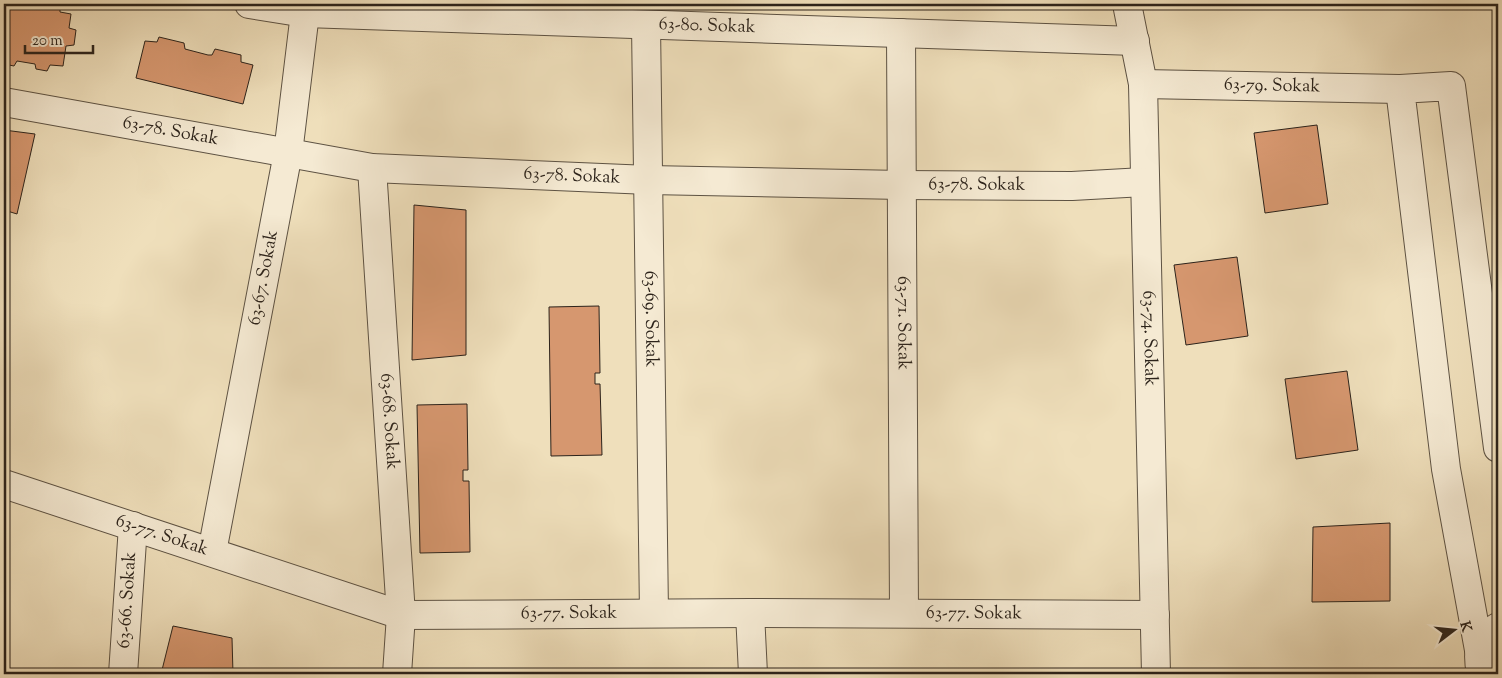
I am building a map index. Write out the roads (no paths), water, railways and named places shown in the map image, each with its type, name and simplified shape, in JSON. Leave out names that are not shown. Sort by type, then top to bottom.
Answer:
[{"type":"street","name":"63-80. Sokak","points":[[249,4],[646,25],[1134,41]]},
{"type":"street","name":"63-74. Sokak","points":[[1127,4],[1143,84],[1156,674]]},
{"type":"street","name":"63-67. Sokak","points":[[212,552],[288,153],[307,8]]},
{"type":"street","name":"63-69. Sokak","points":[[646,25],[654,613]]},
{"type":"street","name":"63-71. Sokak","points":[[901,33],[904,613]]},
{"type":"street","name":"63-79. Sokak","points":[[1143,84],[1400,89],[1451,86],[1498,448]]},
{"type":"street","points":[[1400,89],[1446,469],[1480,664]]},
{"type":"street","name":"63-78. Sokak","points":[[4,102],[372,168],[648,180],[902,185],[1072,186],[1144,182]]},
{"type":"street","name":"63-68. Sokak","points":[[372,168],[400,615],[397,674]]},
{"type":"street","name":"63-77. Sokak","points":[[4,484],[400,615],[904,613],[1155,615]]},
{"type":"street","name":"63-66. Sokak","points":[[123,674],[133,526]]},
{"type":"street","points":[[750,613],[753,674]]},
{"type":"street","points":[[1480,664],[1482,641],[1498,627]]}]
